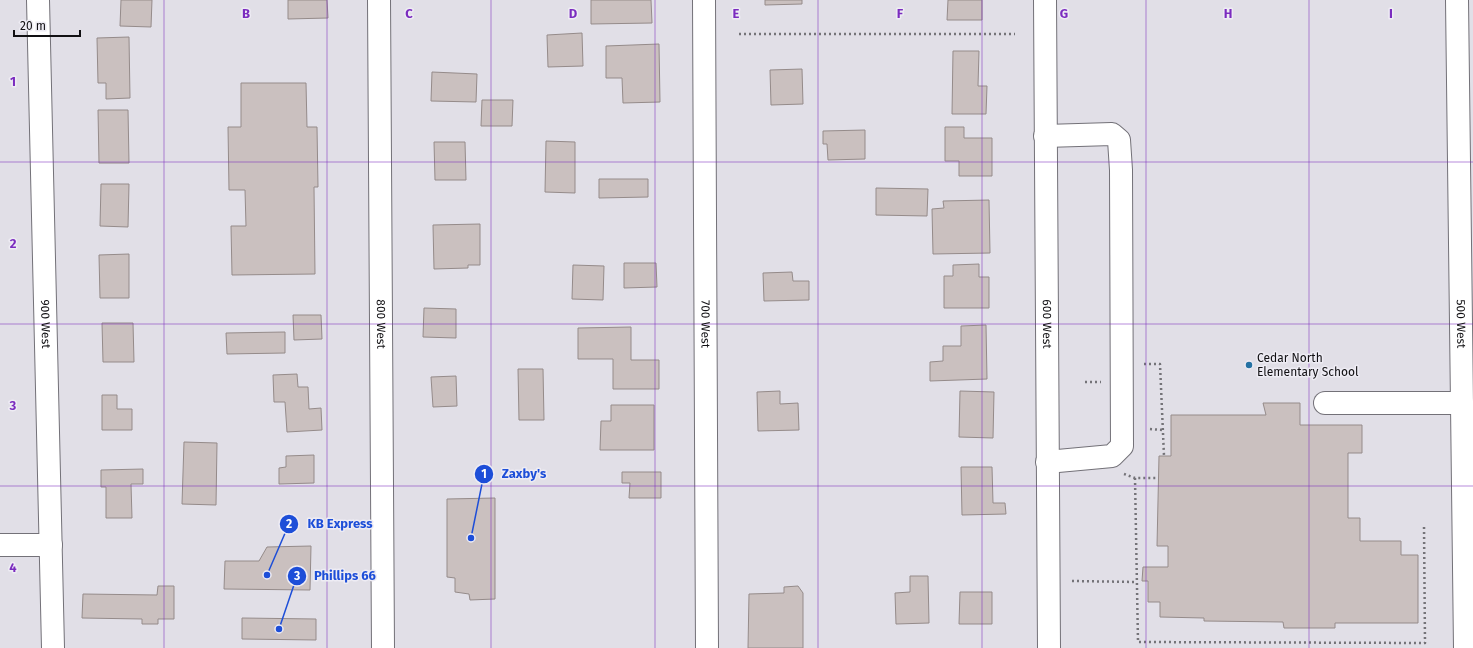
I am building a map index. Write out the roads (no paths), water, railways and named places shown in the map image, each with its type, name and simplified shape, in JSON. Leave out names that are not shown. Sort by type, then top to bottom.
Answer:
[{"type":"street","name":"900 West","points":[[38,0],[53,648]]},
{"type":"street","name":"800 West","points":[[378,0],[383,648]]},
{"type":"street","name":"700 West","points":[[704,0],[707,648]]},
{"type":"street","name":"600 West","points":[[1045,0],[1049,648]]},
{"type":"street","name":"500 West","points":[[1457,0],[1465,648]]},
{"type":"street","points":[[1045,136],[1112,134],[1119,140],[1121,170],[1122,446],[1112,456],[1047,462]]},
{"type":"street","points":[[1325,403],[1462,404]]},
{"type":"street","points":[[0,544],[51,544]]},
{"type":"place","name":"Cedar North Elementary School","points":[[1249,365]]},
{"type":"place","name":"Zaxby's","points":[[471,538]]},
{"type":"place","name":"KB Express","points":[[267,575]]},
{"type":"place","name":"Phillips 66","points":[[279,629]]}]
